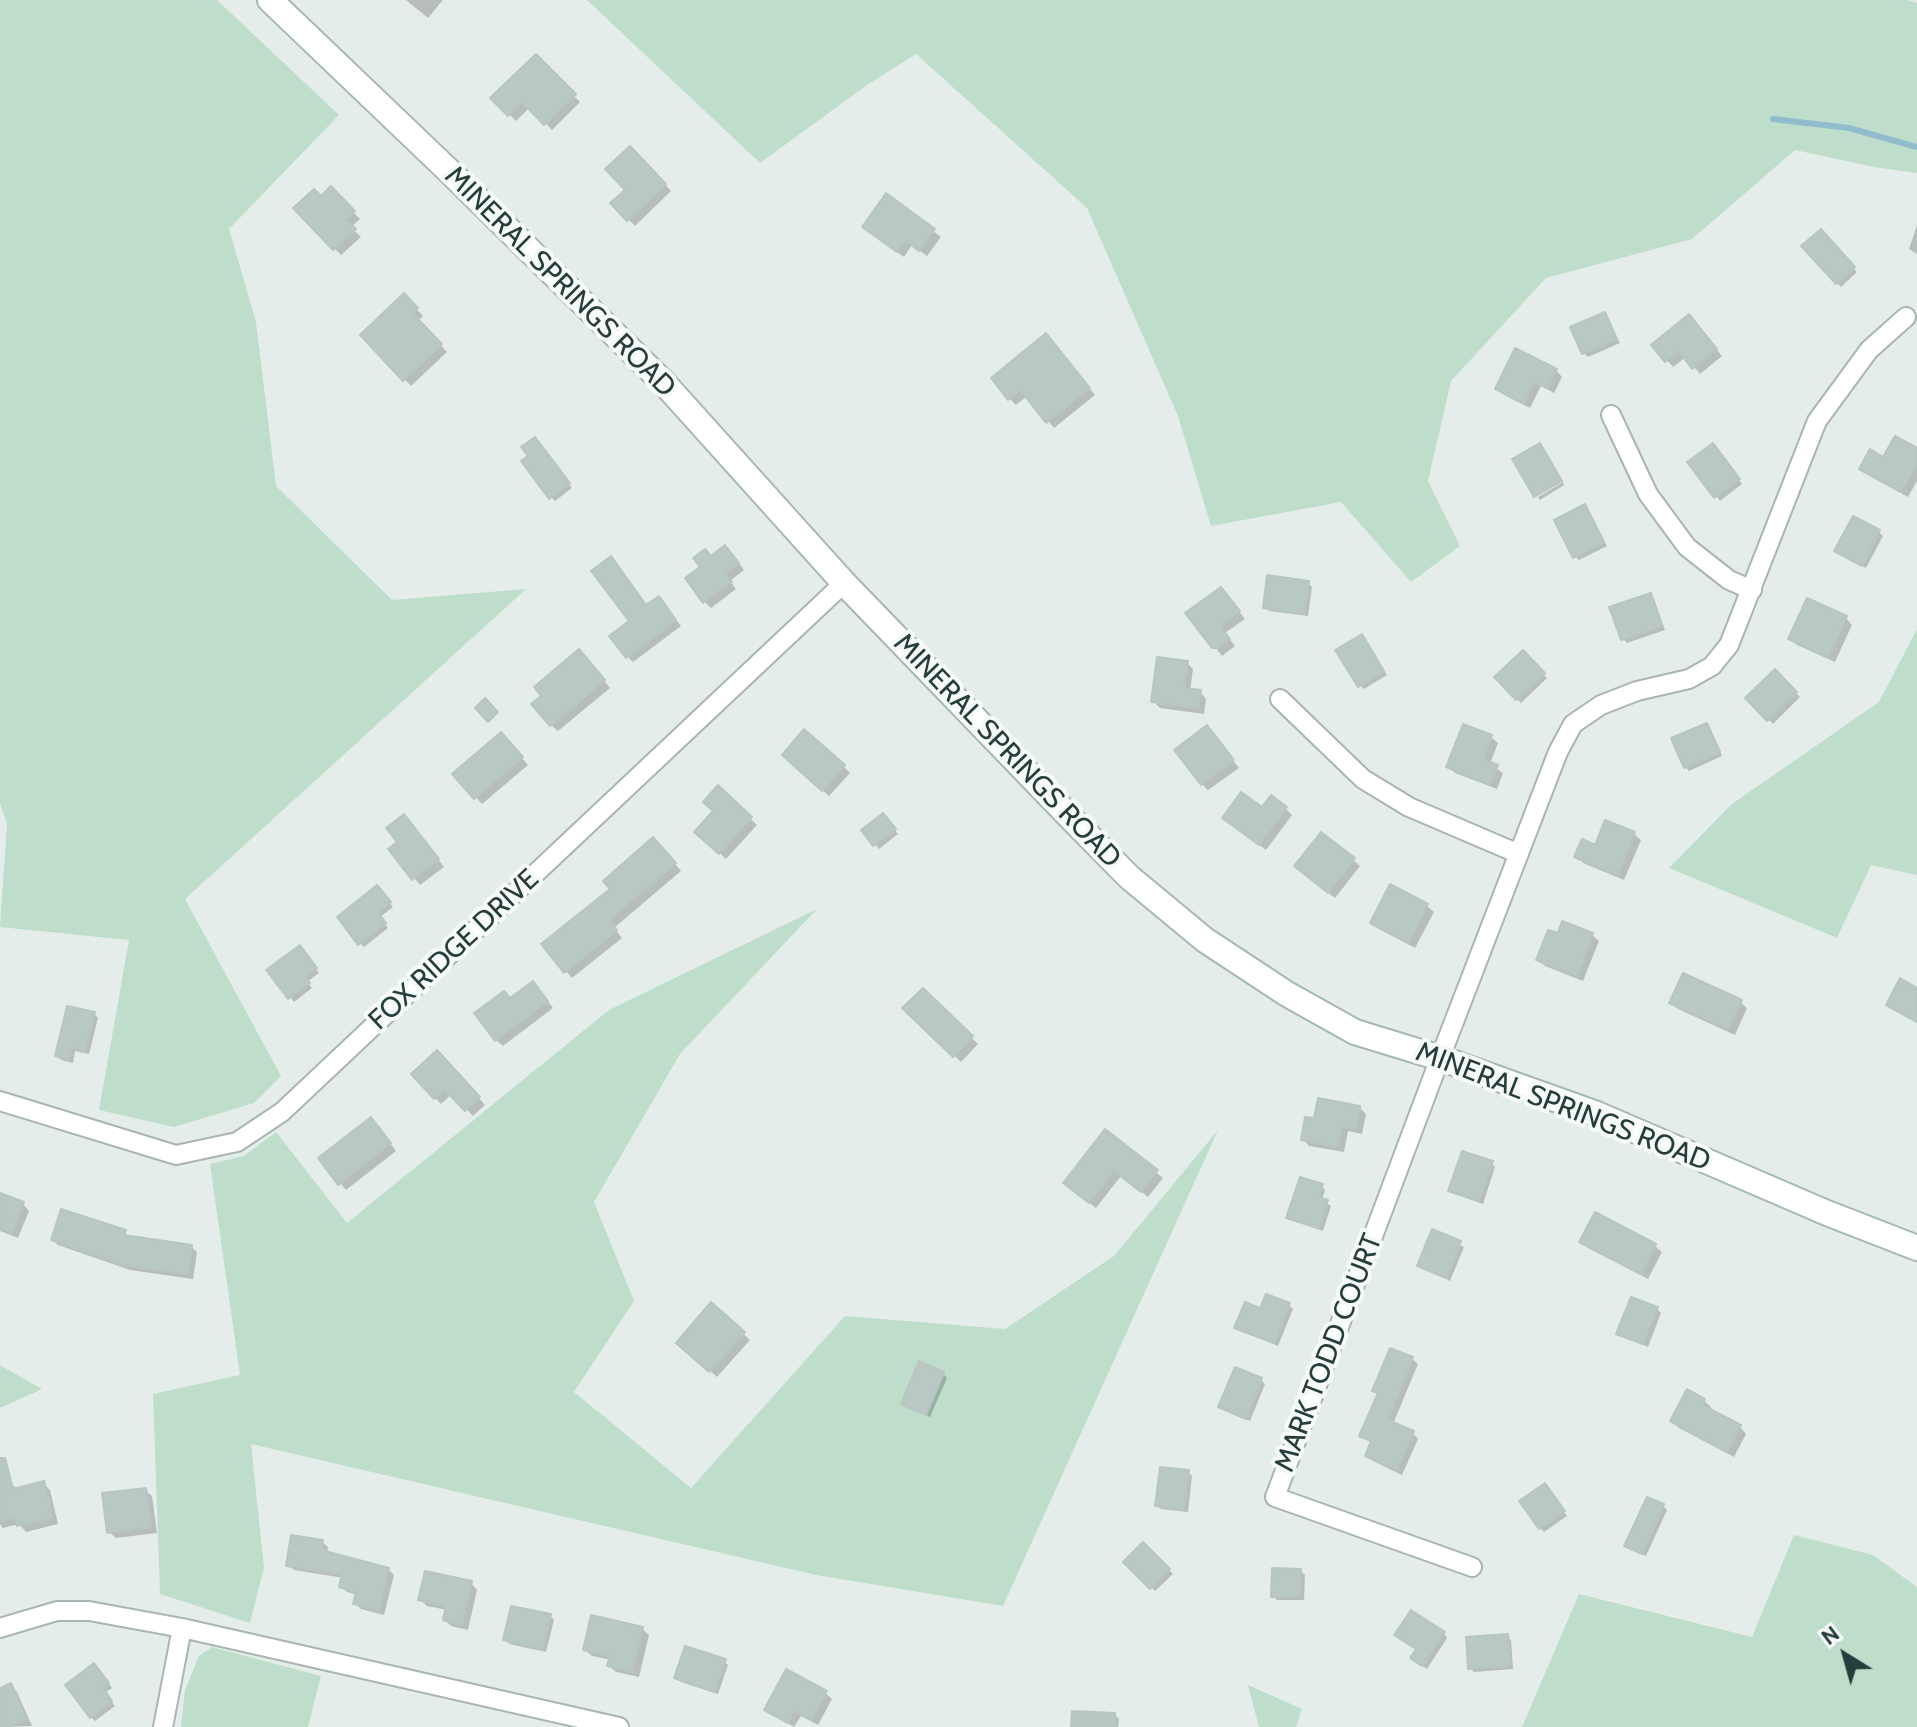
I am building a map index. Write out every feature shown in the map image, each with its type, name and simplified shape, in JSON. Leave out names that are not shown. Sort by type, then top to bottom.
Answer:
[{"type":"street","name":"MINERAL SPRINGS ROAD","points":[[270,0],[664,383],[844,583],[1129,877],[1205,940],[1287,994],[1355,1032],[1440,1058],[1597,1114],[1827,1213],[1917,1248]]},
{"type":"street","points":[[1440,1058],[1558,752],[1573,724],[1601,705],[1637,691],[1689,679],[1712,666],[1729,645],[1817,421],[1869,350],[1906,317]]},
{"type":"street","points":[[1611,415],[1648,494],[1687,547],[1729,580],[1752,590]]},
{"type":"street","name":"FOX RIDGE DRIVE","points":[[0,1101],[176,1155],[237,1142],[282,1112],[844,583]]},
{"type":"street","points":[[1280,699],[1363,779],[1409,807],[1519,854]]},
{"type":"street","name":"MARK TODD COURT","points":[[1440,1058],[1275,1497],[1472,1567]]},
{"type":"street","points":[[0,1628],[57,1611],[78,1611],[182,1628],[619,1727]]},
{"type":"street","points":[[163,1727],[182,1628]]},
{"type":"green space","points":[[0,0],[217,0],[339,115],[229,229],[256,322],[276,486],[392,600],[526,589],[185,899],[281,1076],[254,1103],[174,1127],[99,1110],[129,940],[0,927],[7,824],[0,803]]},
{"type":"green space","points":[[587,0],[1907,0],[1917,3],[1917,173],[1795,150],[1692,239],[1546,278],[1451,381],[1428,481],[1460,546],[1411,582],[1341,502],[1211,526],[1178,416],[1087,208],[916,54],[867,85],[760,163]]},
{"type":"green space","points":[[1917,629],[1917,875],[1871,865],[1837,938],[1669,868],[1732,804],[1879,702]]},
{"type":"green space","points":[[817,909],[680,1054],[594,1202],[634,1301],[574,1392],[691,1488],[845,1316],[1005,1329],[1114,1256],[1218,1130],[1003,1606],[816,1575],[251,1444],[264,1568],[250,1623],[160,1594],[153,1394],[240,1375],[210,1164],[244,1156],[276,1132],[347,1223],[609,1010]]},
{"type":"green space","points":[[0,1365],[12,1372],[42,1389],[0,1408]]},
{"type":"green space","points":[[1794,1535],[1873,1555],[1917,1587],[1917,1727],[1522,1727],[1579,1594],[1752,1637]]},
{"type":"green space","points":[[212,1647],[321,1676],[308,1727],[181,1727],[185,1690],[199,1656]]},
{"type":"green space","points":[[1248,1685],[1302,1709],[1296,1727],[1259,1727]]},
{"type":"building","points":[[536,54],[576,94],[544,125],[522,102],[508,116],[490,98]]},
{"type":"building","points":[[630,146],[666,184],[627,221],[610,203],[625,190],[605,169]]},
{"type":"building","points":[[331,186],[355,211],[346,219],[356,229],[333,250],[293,208],[314,189],[321,196]]},
{"type":"building","points":[[886,193],[935,229],[919,251],[905,240],[897,252],[862,227]]},
{"type":"building","points":[[1821,229],[1855,267],[1836,284],[1801,246]]},
{"type":"building","points":[[404,293],[418,308],[413,314],[442,344],[403,381],[360,335]]},
{"type":"building","points":[[1605,312],[1617,339],[1582,354],[1570,327]]},
{"type":"building","points":[[1689,314],[1717,349],[1692,369],[1679,351],[1665,362],[1651,345]]},
{"type":"building","points":[[1046,333],[1090,388],[1046,423],[1020,390],[1008,400],[991,378]]},
{"type":"building","points":[[1515,348],[1557,369],[1547,388],[1534,381],[1524,403],[1495,389]]},
{"type":"building","points":[[1895,436],[1917,448],[1917,464],[1901,492],[1859,469],[1870,449],[1883,457]]},
{"type":"building","points":[[535,437],[570,483],[549,499],[521,461],[528,456],[521,447]]},
{"type":"building","points":[[1540,443],[1562,481],[1534,497],[1512,459]]},
{"type":"building","points":[[1713,443],[1740,479],[1714,498],[1687,462]]},
{"type":"building","points":[[1585,504],[1604,542],[1573,558],[1554,520]]},
{"type":"building","points":[[1853,516],[1880,530],[1862,566],[1834,551]]},
{"type":"building","points":[[725,545],[739,563],[725,573],[732,582],[703,603],[685,578],[700,567],[693,558],[705,549],[711,556]]},
{"type":"building","points":[[611,556],[646,605],[659,596],[676,620],[626,658],[609,636],[629,621],[591,571]]},
{"type":"building","points":[[1267,575],[1309,581],[1304,614],[1263,608]]},
{"type":"building","points":[[1221,587],[1240,611],[1220,626],[1230,639],[1212,648],[1185,613]]},
{"type":"building","points":[[1651,593],[1662,626],[1621,640],[1609,607]]},
{"type":"building","points":[[1807,598],[1847,616],[1828,657],[1788,639]]},
{"type":"building","points":[[1362,634],[1384,671],[1358,687],[1335,650]]},
{"type":"building","points":[[579,649],[605,680],[550,726],[531,704],[541,696],[534,687]]},
{"type":"building","points":[[1523,650],[1545,673],[1516,700],[1494,677]]},
{"type":"building","points":[[1157,657],[1188,661],[1184,688],[1201,690],[1198,708],[1151,702]]},
{"type":"building","points":[[1775,669],[1797,692],[1767,721],[1745,698]]},
{"type":"building","points":[[485,698],[498,712],[488,722],[475,708]]},
{"type":"building","points":[[1707,723],[1720,752],[1684,768],[1671,738]]},
{"type":"building","points":[[1463,724],[1492,735],[1483,759],[1498,765],[1490,784],[1446,767]]},
{"type":"building","points":[[1207,725],[1234,760],[1201,785],[1174,750]]},
{"type":"building","points":[[804,729],[845,765],[822,791],[782,755]]},
{"type":"building","points":[[501,732],[523,757],[474,799],[452,774]]},
{"type":"building","points":[[718,785],[752,817],[719,854],[694,832],[713,811],[703,802]]},
{"type":"building","points":[[1241,792],[1262,807],[1271,795],[1287,807],[1259,845],[1222,818]]},
{"type":"building","points":[[883,813],[896,829],[873,846],[861,830]]},
{"type":"building","points":[[404,814],[439,859],[412,880],[388,849],[397,842],[386,828]]},
{"type":"building","points":[[1605,820],[1635,832],[1618,875],[1574,857],[1582,839],[1595,845]]},
{"type":"building","points":[[1321,832],[1355,858],[1328,893],[1294,866]]},
{"type":"building","points":[[653,837],[676,863],[609,920],[617,930],[564,973],[541,944],[610,889],[603,881]]},
{"type":"building","points":[[1390,884],[1428,904],[1408,943],[1370,923]]},
{"type":"building","points":[[377,885],[391,902],[377,912],[386,923],[358,945],[337,917]]},
{"type":"building","points":[[1562,921],[1593,933],[1577,976],[1536,960],[1548,930],[1558,933]]},
{"type":"building","points":[[300,945],[317,968],[305,977],[310,983],[288,999],[266,970]]},
{"type":"building","points":[[1683,973],[1742,1000],[1728,1029],[1669,1003]]},
{"type":"building","points":[[1900,978],[1917,988],[1917,1022],[1886,1005]]},
{"type":"building","points":[[533,981],[548,1001],[495,1041],[474,1013],[504,991],[510,998]]},
{"type":"building","points":[[923,988],[973,1036],[953,1057],[902,1008]]},
{"type":"building","points":[[67,1006],[95,1012],[85,1051],[72,1048],[69,1060],[55,1056]]},
{"type":"building","points":[[437,1050],[480,1097],[465,1111],[444,1089],[434,1099],[411,1074]]},
{"type":"building","points":[[1318,1098],[1360,1106],[1356,1129],[1341,1126],[1338,1147],[1301,1140],[1305,1117],[1314,1118]]},
{"type":"building","points":[[371,1117],[391,1143],[338,1185],[318,1158]]},
{"type":"building","points":[[1105,1129],[1158,1170],[1141,1192],[1114,1171],[1089,1203],[1063,1183]]},
{"type":"building","points":[[1462,1151],[1493,1161],[1479,1201],[1448,1191]]},
{"type":"building","points":[[1300,1177],[1323,1184],[1318,1197],[1328,1200],[1319,1228],[1286,1218]]},
{"type":"building","points":[[0,1193],[24,1202],[12,1233],[0,1228]]},
{"type":"building","points":[[61,1209],[126,1230],[124,1235],[192,1245],[188,1274],[123,1265],[51,1240]]},
{"type":"building","points":[[1595,1212],[1656,1244],[1641,1274],[1579,1242]]},
{"type":"building","points":[[1432,1229],[1461,1241],[1446,1278],[1417,1266]]},
{"type":"building","points":[[1266,1294],[1290,1303],[1274,1343],[1234,1328],[1245,1302],[1260,1308]]},
{"type":"building","points":[[1631,1297],[1658,1307],[1643,1344],[1616,1334]]},
{"type":"building","points":[[711,1302],[745,1332],[709,1372],[676,1343]]},
{"type":"building","points":[[1390,1348],[1413,1357],[1388,1420],[1414,1431],[1397,1470],[1365,1456],[1371,1441],[1359,1436],[1378,1393],[1372,1391]]},
{"type":"building","points":[[919,1361],[944,1372],[926,1415],[901,1404]]},
{"type":"building","points":[[1235,1367],[1262,1378],[1246,1419],[1218,1407]]},
{"type":"building","points":[[1687,1389],[1705,1399],[1702,1405],[1741,1425],[1727,1452],[1670,1421]]},
{"type":"building","points":[[0,1458],[5,1458],[13,1489],[44,1481],[53,1517],[17,1526],[15,1517],[0,1521]]},
{"type":"building","points":[[1160,1467],[1189,1470],[1184,1509],[1155,1506]]},
{"type":"building","points":[[1545,1483],[1565,1511],[1539,1529],[1519,1501]]},
{"type":"building","points":[[146,1488],[151,1527],[107,1533],[102,1493]]},
{"type":"building","points":[[1647,1497],[1664,1504],[1642,1554],[1624,1546]]},
{"type":"building","points":[[291,1535],[323,1540],[321,1550],[389,1568],[379,1610],[353,1604],[356,1592],[339,1587],[342,1574],[286,1566]]},
{"type":"building","points":[[1143,1542],[1170,1569],[1150,1589],[1123,1562]]},
{"type":"building","points":[[1272,1568],[1301,1569],[1300,1597],[1271,1597]]},
{"type":"building","points":[[425,1571],[472,1581],[462,1625],[443,1620],[446,1606],[418,1600]]},
{"type":"building","points":[[511,1606],[551,1614],[542,1649],[503,1640]]},
{"type":"building","points":[[1411,1610],[1445,1632],[1422,1666],[1410,1658],[1416,1649],[1394,1635]]},
{"type":"building","points":[[591,1615],[643,1627],[632,1672],[607,1666],[610,1656],[583,1650]]},
{"type":"building","points":[[1508,1634],[1510,1666],[1468,1669],[1466,1637]]},
{"type":"building","points":[[685,1646],[726,1659],[714,1692],[674,1678]]},
{"type":"building","points":[[94,1663],[109,1683],[103,1688],[112,1701],[90,1718],[65,1685]]},
{"type":"building","points":[[786,1669],[827,1691],[811,1720],[794,1711],[788,1723],[764,1710]]},
{"type":"building","points":[[11,1683],[26,1719],[0,1727],[0,1688]]},
{"type":"building","points":[[1072,1711],[1115,1713],[1115,1727],[1071,1727]]},
{"type":"waterway","points":[[1773,119],[1849,128],[1917,147]]}]
